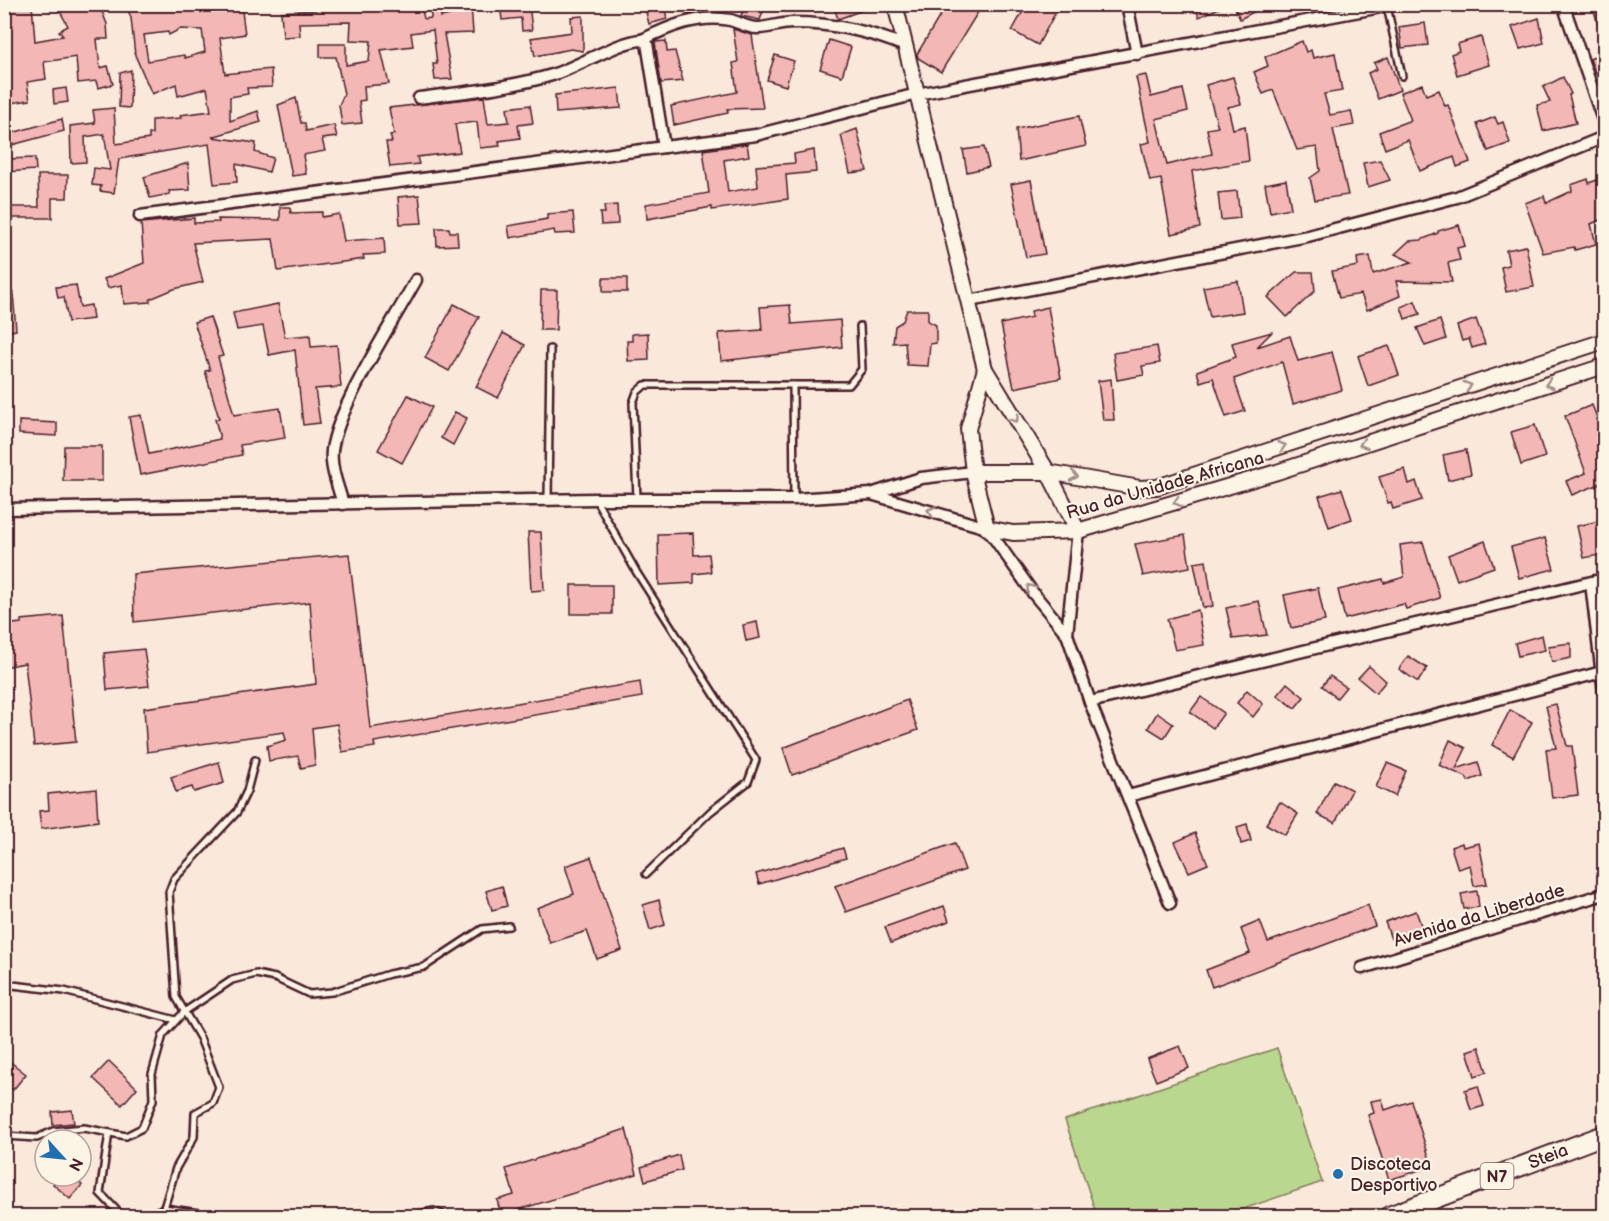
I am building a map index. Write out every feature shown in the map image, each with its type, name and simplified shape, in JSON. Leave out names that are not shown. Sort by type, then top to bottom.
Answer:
[{"type":"main road","name":"Steia","points":[[1389,1216],[1605,1135]]},
{"type":"street","points":[[895,4],[985,369],[1048,472],[1078,531],[1067,634]]},
{"type":"street","points":[[1127,4],[1137,54]]},
{"type":"street","points":[[1563,4],[1605,123]]},
{"type":"street","points":[[140,216],[756,135],[917,94],[1392,5]]},
{"type":"street","points":[[419,98],[526,82],[555,74],[619,46],[642,40],[671,26],[708,18],[731,20],[753,28],[790,23],[851,28],[878,34],[905,46]]},
{"type":"street","points":[[642,40],[647,43],[664,147]]},
{"type":"street","points":[[969,301],[1308,236],[1457,196],[1605,136]]},
{"type":"street","points":[[343,504],[332,467],[332,449],[338,429],[353,395],[416,280]]},
{"type":"street","name":"Rua da Unidade Africana","points":[[871,494],[921,478],[973,472],[1048,472],[1140,488],[1157,487],[1605,341]]},
{"type":"street","name":"Rua da Unidade Africana","points":[[871,494],[987,528],[1013,533],[1078,531],[1277,472],[1605,366]]},
{"type":"street","points":[[985,369],[968,429],[973,472],[987,528],[1033,593],[1067,634],[1090,702],[1170,903]]},
{"type":"street","points":[[4,509],[637,498],[794,499],[871,494]]},
{"type":"street","points":[[1090,702],[1605,579]]},
{"type":"street","points":[[1591,583],[1605,693]]},
{"type":"street","points":[[1128,796],[1602,672]]},
{"type":"street","name":"Avenida da Liberdade","points":[[1362,968],[1605,894]]},
{"type":"lane","points":[[1392,5],[1402,76]]},
{"type":"lane","points":[[637,498],[633,403],[637,393],[645,385],[849,385],[862,369],[860,326]]},
{"type":"lane","points":[[548,500],[550,349]]},
{"type":"lane","points":[[793,386],[794,499]]},
{"type":"lane","points":[[596,499],[637,573],[756,760],[748,782],[710,812],[646,874]]},
{"type":"lane","points":[[164,1208],[176,1168],[194,1137],[195,1113],[213,1103],[219,1087],[200,1038],[176,997],[169,892],[174,879],[237,812],[247,790],[255,760]]},
{"type":"lane","points":[[4,1136],[37,1138],[53,1131],[84,1128],[126,1136],[142,1128],[153,1100],[152,1074],[164,1035],[184,1012],[232,980],[256,974],[275,978],[309,994],[332,993],[389,974],[424,967],[482,929],[509,926]]},
{"type":"lane","points":[[4,984],[64,991],[176,1020]]},
{"type":"lane","points":[[110,1133],[100,1193],[122,1216]]},
{"type":"lane","points":[[145,1216],[164,1208],[220,1216]]},
{"type":"lane","points":[[406,1216],[434,1211],[446,1216]]},
{"type":"green space","points":[[1277,1048],[1322,1182],[1223,1216],[1097,1216],[1065,1120]]},
{"type":"building","points":[[16,4],[32,4],[35,41],[63,36],[59,31],[68,26],[56,4],[99,4],[107,24],[108,39],[97,39],[100,68],[108,66],[113,84],[98,88],[96,81],[78,83],[76,57],[44,62],[46,79],[27,82],[30,100],[4,104],[4,24],[10,21],[5,10]]},
{"type":"building","points":[[126,4],[241,4],[245,34],[220,38],[225,74],[271,69],[272,87],[247,88],[248,94],[230,97],[230,121],[258,111],[261,122],[212,137],[256,143],[255,152],[273,158],[269,172],[236,164],[237,182],[214,184],[209,144],[119,159],[114,193],[100,191],[101,186],[92,185],[94,168],[110,170],[104,134],[85,137],[86,162],[71,163],[70,126],[95,123],[93,110],[114,108],[116,144],[149,139],[149,134],[152,134],[152,120],[181,118],[180,115],[211,111],[207,88],[178,96],[176,84],[152,94],[135,55],[131,18]],"holes":[[[180,29],[202,30],[205,52],[185,58],[184,55],[148,61],[144,35],[168,32],[169,35]]]},
{"type":"building","points":[[316,4],[421,4],[424,19],[431,18],[430,6],[439,4],[441,17],[450,15],[449,10],[460,8],[459,4],[471,4],[473,33],[444,34],[452,79],[435,80],[433,64],[437,64],[433,30],[411,33],[413,46],[381,50],[389,84],[364,86],[365,100],[359,101],[362,123],[342,125],[339,105],[344,94],[336,57],[320,57],[320,44],[346,44],[346,65],[369,61],[371,41],[350,40],[351,22],[299,23],[300,36],[283,37],[281,12],[316,10]]},
{"type":"building","points":[[500,4],[529,4],[532,30],[522,31],[521,18],[502,20]]},
{"type":"building","points":[[644,4],[664,4],[667,19],[649,24]]},
{"type":"building","points":[[685,4],[719,4],[720,9],[687,14]]},
{"type":"building","points":[[745,4],[766,4],[760,20],[741,16]]},
{"type":"building","points":[[833,4],[873,4],[874,6],[838,19]]},
{"type":"building","points":[[947,4],[983,4],[941,72],[918,58],[917,54]]},
{"type":"building","points":[[1027,4],[1060,4],[1038,45],[1012,31]]},
{"type":"building","points":[[1194,4],[1228,4],[1199,17]]},
{"type":"building","points":[[1242,4],[1269,4],[1240,19],[1235,8]]},
{"type":"building","points":[[1592,4],[1605,4],[1605,37],[1602,38]]},
{"type":"building","points":[[583,16],[583,51],[571,49],[535,56],[531,38],[572,32],[571,17]]},
{"type":"building","points":[[1539,18],[1544,43],[1520,49],[1512,27]]},
{"type":"building","points":[[1425,23],[1428,45],[1402,48],[1399,27]]},
{"type":"building","points":[[733,29],[752,35],[763,108],[727,109],[728,113],[674,125],[671,106],[737,92],[733,63],[738,62]]},
{"type":"building","points":[[1481,37],[1489,65],[1457,75],[1451,54],[1459,51],[1457,44]]},
{"type":"building","points":[[829,40],[851,47],[842,76],[820,69]]},
{"type":"building","points":[[666,41],[667,52],[675,51],[683,81],[661,83],[655,42]]},
{"type":"building","points":[[1302,41],[1306,52],[1311,50],[1313,58],[1335,53],[1342,91],[1324,94],[1330,115],[1351,111],[1354,125],[1333,129],[1348,195],[1315,200],[1310,178],[1320,171],[1317,147],[1297,150],[1273,90],[1263,94],[1254,72],[1268,66],[1265,57]]},
{"type":"building","points":[[1605,52],[1605,70],[1596,74],[1590,59]]},
{"type":"building","points":[[775,55],[794,61],[786,86],[767,80]]},
{"type":"building","points":[[1388,57],[1400,90],[1378,99],[1368,73],[1377,69],[1374,63]]},
{"type":"building","points":[[131,70],[130,108],[119,107],[120,73]]},
{"type":"building","points":[[1146,75],[1151,97],[1183,89],[1188,111],[1156,119],[1167,165],[1212,154],[1207,129],[1218,127],[1206,85],[1233,77],[1241,104],[1228,107],[1233,129],[1245,126],[1249,161],[1192,171],[1200,228],[1171,234],[1161,179],[1150,181],[1141,144],[1150,142],[1136,77]]},
{"type":"building","points":[[1563,77],[1571,94],[1569,95],[1576,123],[1543,131],[1537,105],[1550,102],[1543,87]]},
{"type":"building","points":[[1422,84],[1426,95],[1439,90],[1445,106],[1448,105],[1470,162],[1457,167],[1454,157],[1420,171],[1408,140],[1385,149],[1379,132],[1411,120],[1400,93]]},
{"type":"building","points":[[66,88],[68,102],[54,104],[53,90]]},
{"type":"building","points":[[619,88],[621,108],[556,113],[555,95]]},
{"type":"building","points":[[484,97],[488,124],[509,122],[507,108],[530,105],[533,123],[518,125],[520,138],[499,141],[500,146],[480,148],[477,122],[455,124],[460,152],[417,157],[419,164],[390,167],[386,142],[392,142],[390,135],[394,134],[389,108]]},
{"type":"building","points":[[296,98],[301,123],[305,123],[306,131],[334,125],[337,137],[322,139],[325,151],[303,155],[306,174],[292,176],[278,105]]},
{"type":"building","points":[[1079,116],[1086,146],[1019,161],[1016,129]]},
{"type":"building","points":[[1495,117],[1498,124],[1503,122],[1510,143],[1488,151],[1477,124]]},
{"type":"building","points":[[62,119],[64,131],[8,146],[5,135]]},
{"type":"building","points":[[857,129],[867,171],[850,173],[841,135]]},
{"type":"building","points":[[747,144],[749,156],[724,160],[728,192],[758,187],[756,166],[795,163],[794,154],[814,150],[816,172],[786,175],[788,199],[712,210],[712,207],[647,219],[646,204],[709,193],[703,150]]},
{"type":"building","points":[[984,147],[989,167],[967,172],[963,150]]},
{"type":"building","points":[[35,158],[36,170],[4,172],[4,159]]},
{"type":"building","points":[[1380,160],[1390,180],[1368,187],[1363,163]]},
{"type":"building","points":[[188,163],[190,190],[169,191],[170,194],[150,198],[144,177]]},
{"type":"building","points":[[38,175],[68,175],[67,198],[52,198],[52,218],[8,218],[8,207],[39,207]]},
{"type":"building","points":[[1588,179],[1589,183],[1597,180],[1605,209],[1605,218],[1591,224],[1596,244],[1575,250],[1574,247],[1543,253],[1525,203],[1544,196],[1546,203],[1572,191],[1571,185]]},
{"type":"building","points":[[1031,180],[1045,254],[1026,257],[1011,184]]},
{"type":"building","points":[[1286,180],[1291,208],[1270,212],[1265,184]]},
{"type":"building","points":[[1237,191],[1240,218],[1221,220],[1218,193]]},
{"type":"building","points":[[419,195],[422,223],[400,224],[398,197]]},
{"type":"building","points":[[617,205],[618,224],[601,225],[600,213],[605,213],[604,206]]},
{"type":"building","points":[[280,207],[290,207],[291,213],[322,212],[322,217],[339,214],[344,241],[384,238],[385,254],[363,255],[364,259],[278,271],[273,239],[193,243],[203,282],[174,289],[150,299],[150,302],[124,304],[122,285],[108,288],[104,279],[144,263],[141,223],[194,218],[194,223],[219,222],[218,219],[280,220]]},
{"type":"building","points":[[573,212],[575,233],[555,234],[554,230],[510,238],[508,226],[547,219],[547,214]]},
{"type":"building","points":[[1459,225],[1465,246],[1457,248],[1460,260],[1448,263],[1452,282],[1396,281],[1400,296],[1367,310],[1361,294],[1339,298],[1332,271],[1358,266],[1357,258],[1370,256],[1373,274],[1412,262],[1395,254],[1409,241],[1421,240],[1438,231]]},
{"type":"building","points":[[436,228],[449,228],[450,232],[457,232],[458,245],[437,246]]},
{"type":"building","points":[[1526,246],[1534,287],[1506,292],[1501,267],[1509,265],[1506,250]]},
{"type":"building","points":[[1296,272],[1313,272],[1315,291],[1287,317],[1268,297]]},
{"type":"building","points":[[603,278],[627,278],[627,292],[603,292]]},
{"type":"building","points":[[1238,281],[1243,312],[1210,317],[1203,287]]},
{"type":"building","points":[[76,285],[80,307],[91,305],[93,319],[68,322],[64,297],[58,298],[56,287]]},
{"type":"building","points":[[541,290],[557,290],[556,330],[540,330]]},
{"type":"building","points":[[13,292],[16,330],[4,332],[4,293]]},
{"type":"building","points":[[1415,301],[1420,314],[1405,319],[1401,307]]},
{"type":"building","points":[[278,304],[285,337],[310,335],[311,347],[337,345],[341,387],[315,389],[320,423],[303,425],[295,350],[269,355],[263,326],[237,330],[233,313]]},
{"type":"building","points":[[454,304],[479,317],[449,371],[425,358]]},
{"type":"building","points":[[790,305],[792,324],[840,320],[842,347],[721,361],[719,333],[762,330],[760,307]]},
{"type":"building","points":[[1048,307],[1061,378],[1014,388],[1001,324],[1032,317],[1031,311]]},
{"type":"building","points":[[907,310],[928,310],[928,321],[936,325],[936,343],[930,344],[928,366],[907,365],[905,342],[893,343],[895,326],[903,321]]},
{"type":"building","points":[[210,317],[223,356],[218,357],[234,415],[280,408],[285,438],[240,445],[242,455],[140,475],[129,417],[141,415],[149,454],[220,439],[215,419],[219,418],[205,371],[210,370],[194,322]]},
{"type":"building","points":[[1476,319],[1485,344],[1472,348],[1469,339],[1462,341],[1457,326]]},
{"type":"building","points":[[1440,320],[1446,339],[1425,346],[1417,328]]},
{"type":"building","points":[[1272,332],[1257,347],[1290,336],[1298,361],[1332,352],[1342,390],[1293,404],[1282,362],[1234,379],[1245,411],[1226,417],[1213,378],[1200,382],[1197,371],[1236,357],[1232,343]]},
{"type":"building","points":[[503,333],[525,345],[498,398],[476,387]]},
{"type":"building","points":[[648,333],[649,360],[628,361],[627,341],[632,341],[632,334]]},
{"type":"building","points":[[1157,346],[1160,363],[1142,366],[1144,375],[1117,380],[1113,353]]},
{"type":"building","points":[[1389,346],[1399,375],[1368,386],[1358,356]]},
{"type":"building","points":[[1111,379],[1114,420],[1103,420],[1098,381]]},
{"type":"building","points":[[408,395],[432,407],[402,463],[378,450]]},
{"type":"building","points":[[1592,405],[1605,438],[1605,482],[1572,495],[1566,481],[1586,473],[1565,416]]},
{"type":"building","points":[[455,412],[467,418],[453,445],[441,438]]},
{"type":"building","points":[[19,421],[57,423],[57,436],[19,434]]},
{"type":"building","points":[[1535,425],[1545,457],[1521,465],[1511,432]]},
{"type":"building","points":[[64,446],[102,446],[102,481],[63,481]]},
{"type":"building","points":[[1466,450],[1471,474],[1448,480],[1443,455]]},
{"type":"building","points":[[1405,469],[1409,484],[1416,481],[1422,500],[1393,509],[1391,502],[1388,503],[1379,477]]},
{"type":"building","points":[[1342,489],[1352,519],[1329,527],[1319,496]]},
{"type":"building","points":[[1599,521],[1605,554],[1584,558],[1577,526]]},
{"type":"building","points":[[528,532],[541,532],[544,590],[531,591]]},
{"type":"building","points":[[693,533],[694,555],[709,554],[711,572],[694,574],[694,583],[659,585],[658,534]]},
{"type":"building","points":[[1185,535],[1190,567],[1143,576],[1135,544]]},
{"type":"building","points":[[1545,538],[1554,569],[1519,578],[1511,547]]},
{"type":"building","points":[[1485,541],[1494,567],[1457,580],[1448,555]]},
{"type":"building","points":[[1423,542],[1440,598],[1406,609],[1404,604],[1345,619],[1338,590],[1383,579],[1384,583],[1404,577],[1400,545]]},
{"type":"building","points":[[349,554],[370,728],[640,682],[642,697],[374,742],[375,747],[342,752],[337,724],[312,728],[315,765],[301,768],[298,756],[269,761],[267,746],[286,740],[284,732],[147,752],[144,708],[316,684],[310,602],[134,622],[133,574]]},
{"type":"building","points":[[1206,561],[1213,606],[1203,608],[1194,563]]},
{"type":"building","points":[[571,585],[612,585],[612,614],[571,614]]},
{"type":"building","points":[[1318,588],[1325,621],[1291,628],[1284,595]]},
{"type":"building","points":[[1259,601],[1267,635],[1233,639],[1226,608]]},
{"type":"building","points":[[1198,610],[1204,645],[1175,650],[1167,619]]},
{"type":"building","points":[[63,616],[76,742],[34,746],[25,663],[4,667],[4,625],[21,623],[21,620]]},
{"type":"building","points":[[757,622],[760,638],[746,641],[743,625]]},
{"type":"building","points":[[1542,635],[1545,650],[1518,656],[1515,643]]},
{"type":"building","points":[[1571,643],[1571,658],[1552,662],[1548,646]]},
{"type":"building","points":[[144,649],[149,686],[107,690],[104,653]]},
{"type":"building","points":[[1408,656],[1427,668],[1418,682],[1399,669]]},
{"type":"building","points":[[1369,666],[1386,681],[1376,693],[1358,678]]},
{"type":"building","points":[[1330,676],[1346,687],[1337,698],[1322,686]]},
{"type":"building","points":[[1287,683],[1304,697],[1295,708],[1277,695]]},
{"type":"building","points":[[1247,690],[1263,704],[1253,717],[1237,703]]},
{"type":"building","points":[[1201,697],[1224,713],[1213,728],[1190,712]]},
{"type":"building","points":[[907,700],[918,730],[792,775],[783,748]]},
{"type":"building","points":[[1556,704],[1567,746],[1572,746],[1578,795],[1552,798],[1546,749],[1556,748],[1546,706]]},
{"type":"building","points":[[1510,710],[1532,722],[1513,757],[1492,745]]},
{"type":"building","points":[[1157,713],[1173,724],[1164,738],[1148,728]]},
{"type":"building","points":[[1450,740],[1466,748],[1456,769],[1478,762],[1482,776],[1468,781],[1466,777],[1439,765]]},
{"type":"building","points":[[219,762],[224,783],[194,792],[192,787],[176,792],[171,777]]},
{"type":"building","points":[[1387,763],[1406,771],[1395,796],[1376,787]]},
{"type":"building","points":[[1334,781],[1352,790],[1335,823],[1317,814]]},
{"type":"building","points":[[96,789],[98,821],[41,829],[39,811],[49,810],[48,794]]},
{"type":"building","points":[[1280,802],[1298,814],[1285,835],[1266,824]]},
{"type":"building","points":[[1247,824],[1251,841],[1241,844],[1237,827]]},
{"type":"building","points":[[1195,833],[1208,864],[1189,872],[1175,842]]},
{"type":"building","points":[[955,843],[965,870],[846,912],[835,886]]},
{"type":"building","points":[[1462,843],[1463,847],[1479,843],[1487,884],[1474,886],[1470,865],[1458,869],[1451,847]]},
{"type":"building","points":[[843,848],[846,858],[759,884],[756,874]]},
{"type":"building","points":[[591,857],[622,950],[597,959],[587,931],[550,943],[537,908],[574,894],[565,866]]},
{"type":"building","points":[[502,886],[507,906],[492,910],[486,891]]},
{"type":"building","points":[[1477,891],[1479,907],[1464,909],[1461,894]]},
{"type":"building","points":[[659,900],[665,925],[650,930],[643,905]]},
{"type":"building","points":[[1368,905],[1375,926],[1212,987],[1206,970],[1250,953],[1241,929],[1260,921],[1268,942]]},
{"type":"building","points":[[944,906],[949,921],[891,943],[885,927]]},
{"type":"building","points":[[1416,911],[1422,928],[1391,939],[1385,922]]},
{"type":"building","points":[[1180,1046],[1189,1068],[1156,1081],[1147,1059]]},
{"type":"building","points":[[1479,1047],[1487,1072],[1475,1076],[1467,1051]]},
{"type":"building","points":[[4,1057],[26,1074],[13,1090],[4,1083]]},
{"type":"building","points":[[109,1061],[137,1088],[122,1105],[93,1078]]},
{"type":"building","points":[[1478,1086],[1484,1106],[1471,1110],[1465,1090]]},
{"type":"building","points":[[1382,1099],[1385,1110],[1411,1101],[1432,1166],[1389,1180],[1368,1115],[1374,1113],[1371,1101]]},
{"type":"building","points":[[72,1110],[74,1123],[53,1125],[52,1112]]},
{"type":"building","points":[[626,1129],[637,1174],[501,1215],[497,1200],[514,1195],[506,1169]]},
{"type":"building","points":[[679,1155],[682,1170],[645,1181],[641,1167]]},
{"type":"building","points":[[58,1188],[79,1188],[70,1199]]},
{"type":"place","name":"Discoteca Desportivo","points":[[1338,1174]]}]
